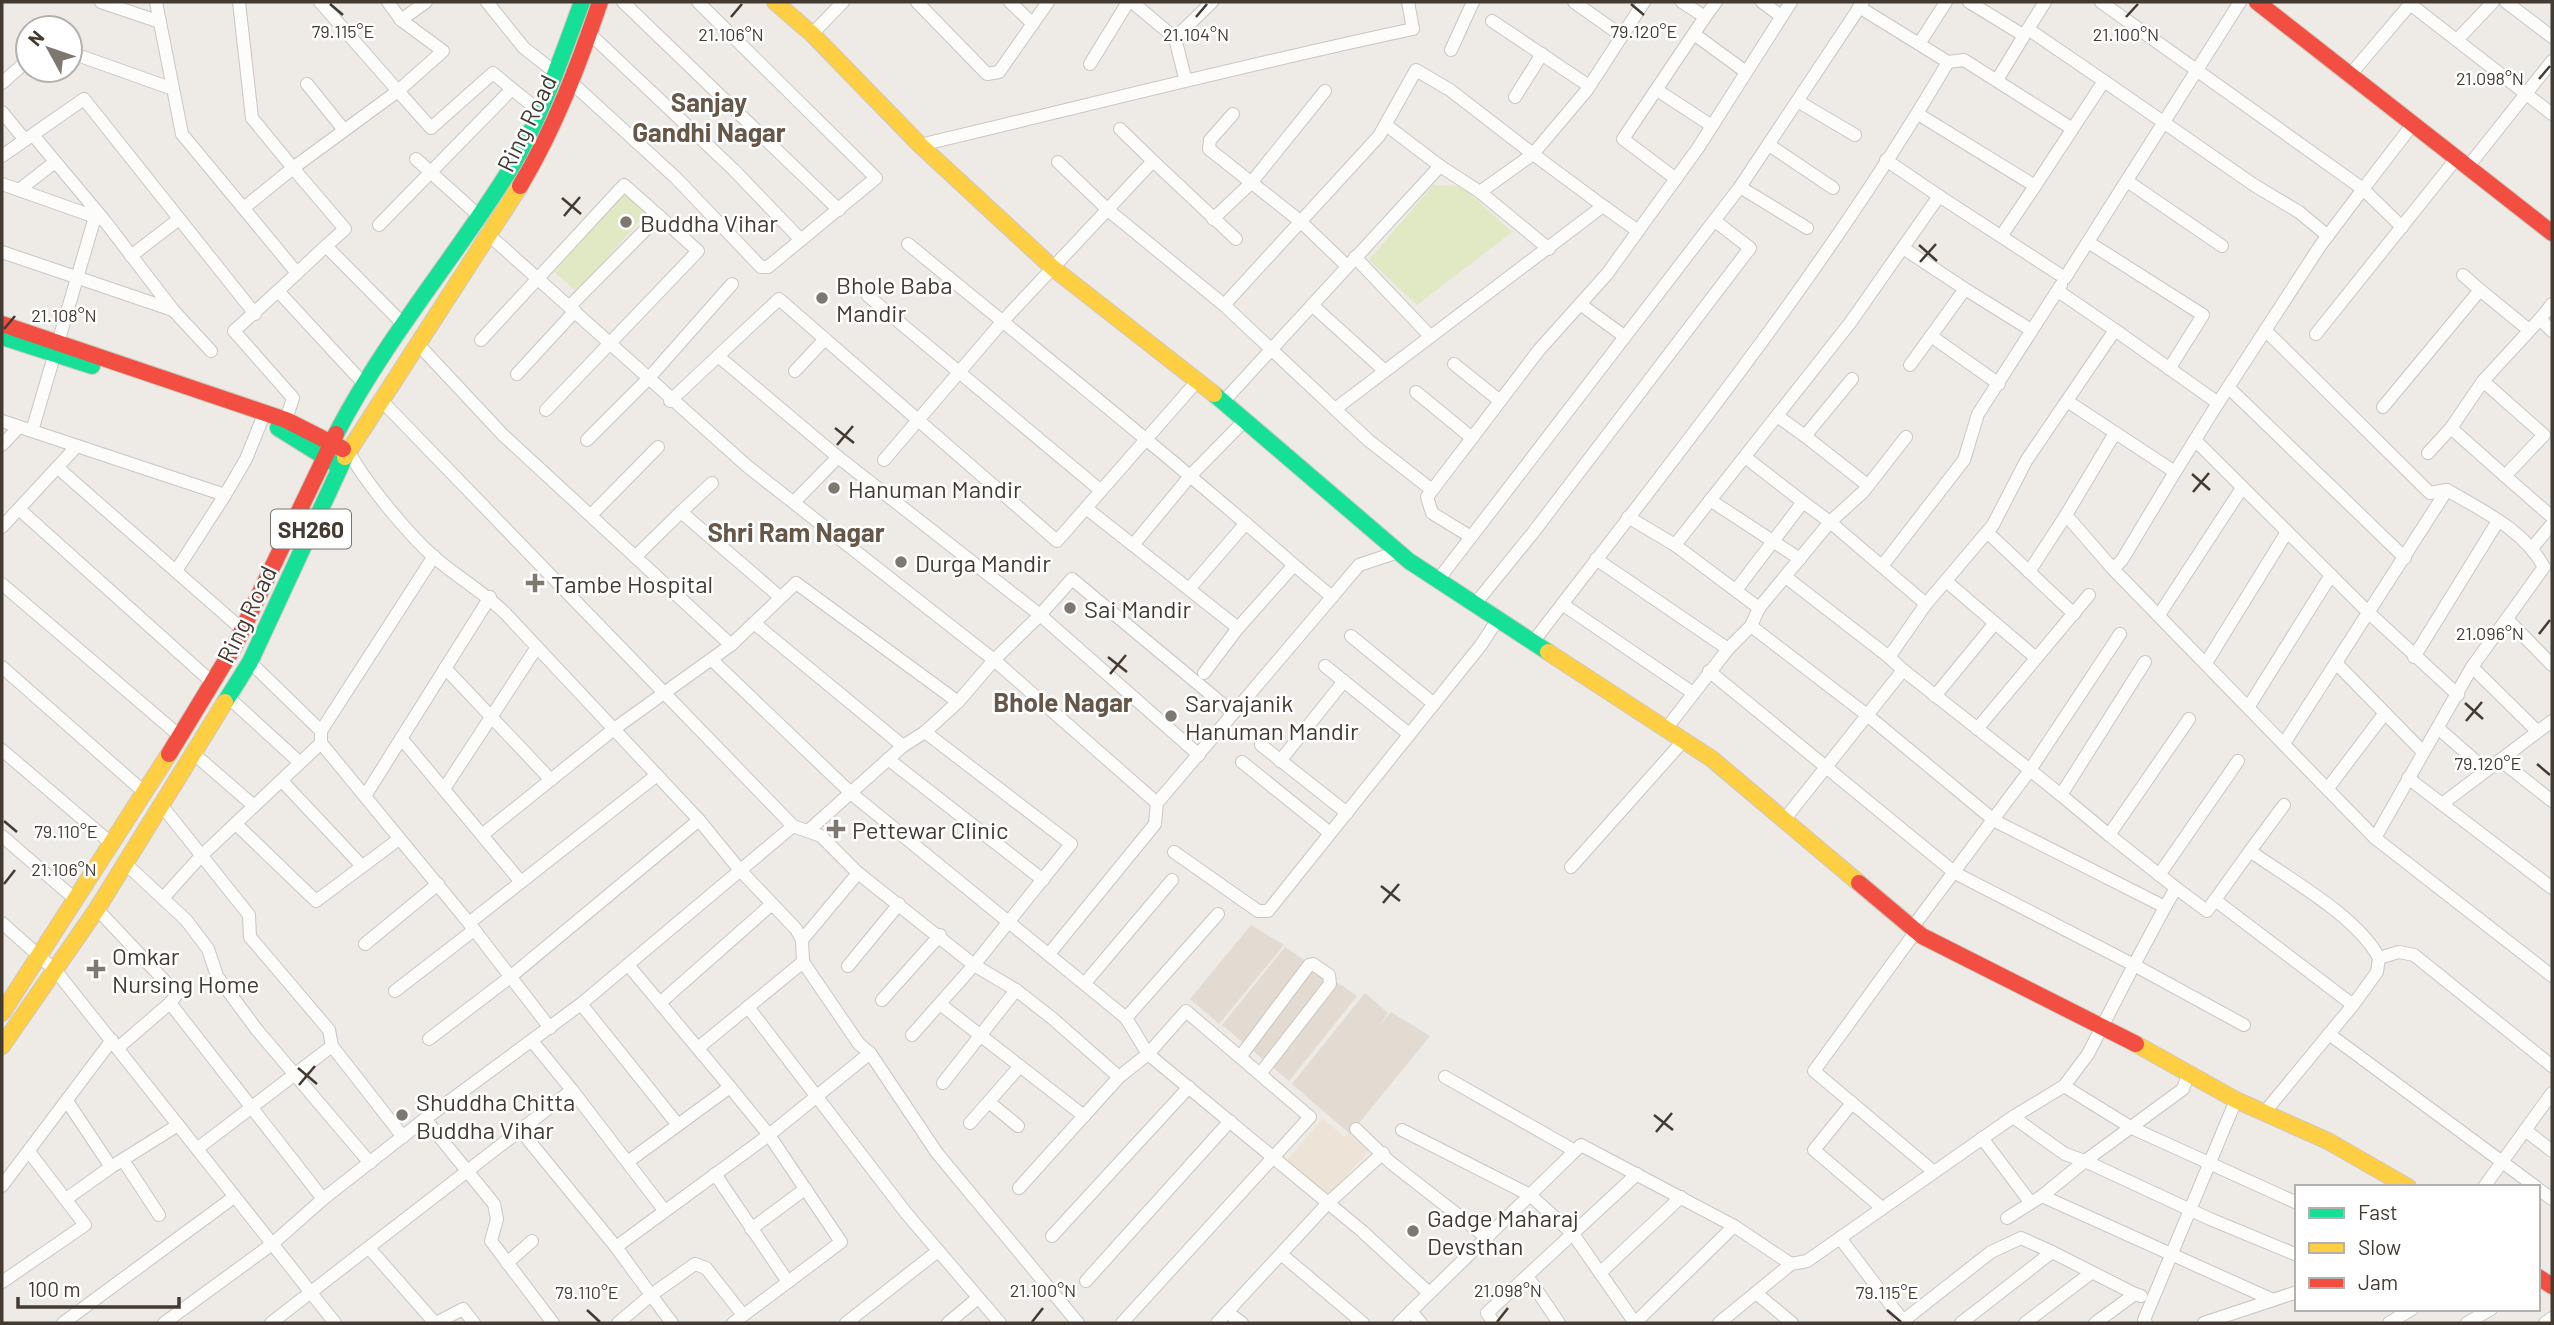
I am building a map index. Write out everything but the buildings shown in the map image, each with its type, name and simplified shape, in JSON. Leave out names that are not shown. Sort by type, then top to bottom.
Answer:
[{"type":"main road","name":"Ring Road","points":[[2,1013],[214,684],[244,631],[326,449],[364,384],[512,165],[555,72],[582,2]]},
{"type":"main road","name":"Ring Road","points":[[2,1046],[57,971],[250,662],[344,459],[380,399],[491,236],[540,153],[572,83],[600,2]]},
{"type":"main road","points":[[775,2],[812,34],[920,145],[1053,268],[1198,380],[1398,552],[1712,759],[1914,930],[2101,1025],[2236,1100],[2328,1141],[2405,1185]]},
{"type":"main road","points":[[2257,2],[2552,233]]},
{"type":"main road","points":[[2,324],[55,347],[284,430],[344,459]]},
{"type":"main road","points":[[2,337],[55,347],[286,420],[326,449]]},
{"type":"street","points":[[101,2],[160,22]]},
{"type":"street","points":[[156,2],[182,134],[297,273]]},
{"type":"street","points":[[239,2],[252,118],[345,229],[234,331],[293,398],[286,420]]},
{"type":"street","points":[[320,2],[432,128],[493,73],[538,110]]},
{"type":"street","points":[[245,207],[398,91],[443,51],[401,20],[388,2]]},
{"type":"street","points":[[401,20],[426,2]]},
{"type":"street","points":[[487,2],[524,48],[555,72]]},
{"type":"street","points":[[623,2],[839,210]]},
{"type":"street","points":[[572,83],[614,118],[676,178],[761,267],[768,267],[876,178],[698,2]]},
{"type":"street","points":[[812,34],[843,2]]},
{"type":"street","points":[[917,2],[987,74],[999,72],[1048,2]]},
{"type":"street","points":[[1010,2],[1033,24]]},
{"type":"street","points":[[1090,64],[1130,2],[1175,38],[1185,78]]},
{"type":"street","points":[[1175,38],[1212,2]]},
{"type":"street","points":[[920,145],[1033,120],[1185,78],[1413,29],[1408,2]]},
{"type":"street","points":[[1451,50],[1473,2]]},
{"type":"street","points":[[1574,2],[1622,36]]},
{"type":"street","points":[[1480,192],[1533,154],[1589,86],[1644,2]]},
{"type":"street","points":[[1682,2],[1705,17]]},
{"type":"street","points":[[1676,179],[1623,139],[1716,2]]},
{"type":"street","points":[[1762,2],[1782,16]]},
{"type":"street","points":[[1471,537],[1432,513],[1427,497],[1539,349],[1607,274],[1676,179],[1791,2]]},
{"type":"street","points":[[1919,44],[1946,2]]},
{"type":"street","points":[[1969,2],[2026,32],[2104,81],[2254,185],[2299,212],[2328,236]]},
{"type":"street","points":[[1997,80],[2045,2]]},
{"type":"street","points":[[2101,2],[2363,189],[2402,227]]},
{"type":"street","points":[[1882,566],[1964,460],[1978,414],[2240,2]]},
{"type":"street","points":[[2458,40],[2493,2]]},
{"type":"street","points":[[2505,2],[2552,37]]},
{"type":"street","points":[[2350,75],[2411,3],[2552,114]]},
{"type":"street","points":[[1438,580],[1741,187],[1861,4],[1948,62],[1964,60],[2071,128]]},
{"type":"street","points":[[1492,21],[1589,86]]},
{"type":"street","points":[[589,33],[734,170],[801,240]]},
{"type":"street","points":[[1694,34],[1746,72]]},
{"type":"street","points":[[1515,97],[1542,54]]},
{"type":"street","points":[[84,57],[173,89]]},
{"type":"street","points":[[2316,334],[2402,227],[2526,93],[2552,61]]},
{"type":"street","points":[[1533,642],[1726,389],[1918,114],[1948,62]]},
{"type":"street","points":[[1224,305],[1379,136],[1416,70],[1450,90],[1638,231]]},
{"type":"street","points":[[2002,235],[2104,81]]},
{"type":"street","points":[[307,84],[344,130]]},
{"type":"street","points":[[379,225],[432,174],[512,89]]},
{"type":"street","points":[[1657,90],[1712,125]]},
{"type":"street","points":[[1213,219],[1251,183],[1325,91]]},
{"type":"street","points":[[2,156],[84,99],[254,314]]},
{"type":"street","points":[[1798,102],[1855,135]]},
{"type":"street","points":[[2,112],[55,162],[173,310],[211,351]]},
{"type":"street","points":[[1233,114],[1208,145],[1251,183],[1351,261],[1430,336]]},
{"type":"street","points":[[1918,114],[2035,186]]},
{"type":"street","points":[[2113,569],[2122,560],[2228,387],[2328,236],[2413,124]]},
{"type":"street","points":[[1386,125],[1480,192],[1549,249]]},
{"type":"street","points":[[1120,129],[1236,239]]},
{"type":"street","points":[[1769,145],[1833,188]]},
{"type":"street","points":[[416,159],[478,215]]},
{"type":"street","points":[[1886,160],[2065,278]]},
{"type":"street","points":[[884,460],[1002,322],[1153,161]]},
{"type":"street","points":[[19,190],[55,162]]},
{"type":"street","points":[[1058,162],[1108,210],[1224,305],[1368,440],[1432,490]]},
{"type":"street","points":[[1223,402],[1440,166]]},
{"type":"street","points":[[2127,181],[2222,246]]},
{"type":"street","points":[[2,184],[100,219]]},
{"type":"street","points":[[481,340],[624,185],[698,251],[612,344],[546,410]]},
{"type":"street","points":[[1741,187],[1807,228]]},
{"type":"street","points":[[1675,545],[1850,323],[1940,196]]},
{"type":"street","points":[[1335,410],[1603,206]]},
{"type":"street","points":[[517,374],[659,216]]},
{"type":"street","points":[[2,445],[26,429],[77,277],[100,219]]},
{"type":"street","points":[[131,256],[179,219]]},
{"type":"street","points":[[1475,604],[1532,534],[1750,248],[1715,221]]},
{"type":"street","points":[[491,236],[612,344],[670,401],[747,466],[994,660],[1157,803]]},
{"type":"street","points":[[2088,242],[2203,315],[2169,369]]},
{"type":"street","points":[[908,244],[1146,436],[1332,597]]},
{"type":"street","points":[[326,246],[404,325]]},
{"type":"street","points":[[1903,248],[2031,330]]},
{"type":"street","points":[[2,252],[173,310]]},
{"type":"street","points":[[2463,275],[2529,330]]},
{"type":"street","points":[[587,440],[648,379],[732,284]]},
{"type":"street","points":[[1910,365],[1965,289]]},
{"type":"street","points":[[2383,407],[2480,290]]},
{"type":"street","points":[[278,291],[364,384]]},
{"type":"street","points":[[2058,291],[2218,403]]},
{"type":"street","points":[[868,296],[1100,490]]},
{"type":"street","points":[[670,401],[776,300],[782,301],[1057,541],[1146,436],[1198,380]]},
{"type":"street","points":[[1580,304],[1624,336]]},
{"type":"street","points":[[2428,453],[2451,428],[2483,381],[2552,304]]},
{"type":"street","points":[[1312,305],[1385,371]]},
{"type":"street","points":[[2540,319],[2552,331]]},
{"type":"street","points":[[1889,657],[1926,604],[1987,532],[2026,461],[2115,330]]},
{"type":"street","points":[[2265,330],[2430,494],[2447,490],[2498,521],[2533,547],[2548,570],[2472,667],[2375,838]]},
{"type":"street","points":[[1931,336],[1999,384]]},
{"type":"street","points":[[795,372],[824,339]]},
{"type":"street","points":[[417,343],[503,435],[731,645]]},
{"type":"street","points":[[718,356],[838,457],[1040,615],[1199,755]]},
{"type":"street","points":[[1454,363],[1500,401]]},
{"type":"street","points":[[1805,436],[1852,379]]},
{"type":"street","points":[[2483,381],[2548,430],[2505,477]]},
{"type":"street","points":[[2228,387],[2405,558]]},
{"type":"street","points":[[1416,392],[1472,438]]},
{"type":"street","points":[[380,399],[530,551],[664,695],[793,826],[821,836],[858,873],[940,935],[974,965],[1016,990],[1119,1077]]},
{"type":"street","points":[[2067,401],[2175,472]]},
{"type":"street","points":[[1777,416],[1866,485]]},
{"type":"street","points":[[1133,545],[1191,475],[1245,420]]},
{"type":"street","points":[[2,421],[225,495]]},
{"type":"street","points":[[176,571],[246,459],[261,422]]},
{"type":"street","points":[[2451,428],[2552,517]]},
{"type":"street","points":[[2029,572],[2115,433]]},
{"type":"street","points":[[1666,729],[1709,671],[1751,626],[1759,608],[1787,578],[1830,522],[1863,492],[1906,438]]},
{"type":"street","points":[[2195,440],[2414,657],[2458,695]]},
{"type":"street","points":[[2,527],[77,446]]},
{"type":"street","points":[[591,515],[658,447]]},
{"type":"street","points":[[794,502],[838,457]]},
{"type":"street","points":[[1745,457],[1830,522],[1926,604]]},
{"type":"street","points":[[344,459],[358,470],[434,556],[490,597],[699,820],[772,904],[802,940],[803,962],[859,1044],[870,1053],[937,1153],[1078,1323]]},
{"type":"street","points":[[58,468],[244,631]]},
{"type":"street","points":[[636,556],[712,483]]},
{"type":"street","points":[[2159,615],[2242,488]]},
{"type":"street","points":[[2284,742],[2337,664],[2447,490]]},
{"type":"street","points":[[1710,500],[1800,559]]},
{"type":"street","points":[[1736,590],[1803,502]]},
{"type":"street","points":[[1086,508],[1238,628]]},
{"type":"street","points":[[19,509],[214,684]]},
{"type":"street","points":[[681,512],[780,597]]},
{"type":"street","points":[[2066,515],[2113,569],[2375,838],[2552,976]]},
{"type":"street","points":[[1629,517],[1675,545],[1759,608]]},
{"type":"street","points":[[2414,657],[2498,521]]},
{"type":"street","points":[[1189,589],[1246,523]]},
{"type":"street","points":[[2533,547],[2552,524]]},
{"type":"street","points":[[1987,532],[2074,614]]},
{"type":"street","points":[[2206,663],[2287,532]]},
{"type":"street","points":[[1049,954],[1155,824],[1157,803],[1359,565],[1398,552]]},
{"type":"street","points":[[164,897],[200,857],[282,781],[321,737],[434,556]]},
{"type":"street","points":[[1596,559],[1728,649]]},
{"type":"street","points":[[1204,673],[1238,628],[1294,565]]},
{"type":"street","points":[[2249,706],[2331,575]]},
{"type":"street","points":[[1787,578],[2207,911],[2284,805]]},
{"type":"street","points":[[808,831],[903,746],[925,732],[958,702],[994,660],[1072,579],[1232,712]]},
{"type":"street","points":[[1947,582],[2036,658]]},
{"type":"street","points":[[482,835],[614,729],[731,645],[796,583],[958,702]]},
{"type":"street","points":[[2,584],[181,737]]},
{"type":"street","points":[[1977,729],[2089,595]]},
{"type":"street","points":[[365,796],[490,597]]},
{"type":"street","points":[[1562,604],[1693,693]]},
{"type":"street","points":[[1174,852],[1264,913],[1434,704],[1498,619]]},
{"type":"street","points":[[2507,619],[2552,665]]},
{"type":"street","points":[[754,623],[903,746]]},
{"type":"street","points":[[1935,696],[1996,623]]},
{"type":"street","points":[[1751,626],[1867,715],[1995,821],[2165,907]]},
{"type":"street","points":[[1934,1172],[1814,1071],[1995,821],[2120,634]]},
{"type":"street","points":[[1351,635],[1434,704]]},
{"type":"street","points":[[444,789],[537,647]]},
{"type":"street","points":[[712,660],[852,794],[1126,1018],[1148,1054],[1429,1293]]},
{"type":"street","points":[[250,662],[321,737],[550,1028]]},
{"type":"street","points":[[2061,795],[2145,662]]},
{"type":"street","points":[[2337,664],[2423,752]]},
{"type":"street","points":[[1325,666],[1409,734]]},
{"type":"street","points":[[2,667],[144,792]]},
{"type":"street","points":[[2472,667],[2537,731]]},
{"type":"street","points":[[445,668],[551,780]]},
{"type":"street","points":[[1784,820],[1903,670]]},
{"type":"street","points":[[1709,671],[1955,873],[2244,1025]]},
{"type":"street","points":[[1280,761],[1344,681]]},
{"type":"street","points":[[228,697],[299,762]]},
{"type":"street","points":[[2328,788],[2385,713]]},
{"type":"street","points":[[2109,835],[2189,719]]},
{"type":"street","points":[[2442,804],[2551,723]]},
{"type":"street","points":[[2439,729],[2486,770]]},
{"type":"street","points":[[912,1035],[974,965],[1072,844],[925,732]]},
{"type":"street","points":[[401,738],[521,883]]},
{"type":"street","points":[[1571,867],[1684,740]]},
{"type":"street","points":[[1261,745],[1347,813]]},
{"type":"street","points":[[2,750],[112,844]]},
{"type":"street","points":[[193,753],[254,806]]},
{"type":"street","points":[[888,759],[1042,880]]},
{"type":"street","points":[[2500,760],[2552,801]]},
{"type":"street","points":[[2159,875],[2238,761]]},
{"type":"street","points":[[1242,762],[1330,834]]},
{"type":"street","points":[[395,991],[521,883],[657,775]]},
{"type":"street","points":[[2408,779],[2552,888]]},
{"type":"street","points":[[282,781],[361,866]]},
{"type":"street","points":[[162,806],[200,857],[249,915],[250,937],[328,1030],[331,1046],[403,1137]]},
{"type":"street","points":[[429,1039],[509,978],[699,820]]},
{"type":"street","points":[[236,824],[316,901],[399,839]]},
{"type":"street","points":[[164,1323],[271,1245],[323,1199],[425,1119],[581,1004],[793,826]]},
{"type":"street","points":[[2,836],[75,899]]},
{"type":"street","points":[[2250,851],[2342,918],[2368,942],[2379,958],[2378,972],[2264,1113]]},
{"type":"street","points":[[126,864],[164,897],[208,949],[217,976],[257,1030],[370,1163]]},
{"type":"street","points":[[802,940],[858,873]]},
{"type":"street","points":[[1085,983],[1172,880]]},
{"type":"street","points":[[365,944],[438,884]]},
{"type":"street","points":[[1720,1323],[1791,1265],[1807,1261],[2012,1117],[2064,1086],[2088,1054],[2176,888]]},
{"type":"street","points":[[2216,900],[2353,1005]]},
{"type":"street","points":[[661,1002],[772,904]]},
{"type":"street","points":[[848,966],[899,904]]},
{"type":"street","points":[[2,1186],[116,1044],[170,1003],[177,994],[97,909]]},
{"type":"street","points":[[1126,1018],[1218,914]]},
{"type":"street","points":[[2,923],[57,971],[335,1323]]},
{"type":"street","points":[[882,1000],[940,935]]},
{"type":"street","points":[[2379,958],[2399,952],[2414,955],[2552,1066]]},
{"type":"street","points":[[698,1048],[803,962]]},
{"type":"street","points":[[1240,1057],[1308,965],[1313,964],[1329,975],[1330,984],[1260,1074]]},
{"type":"street","points":[[618,1323],[651,1295],[695,1264],[702,1264],[738,1319],[841,1242],[769,1135],[629,966]]},
{"type":"street","points":[[943,1083],[1016,990]]},
{"type":"street","points":[[170,1003],[323,1199]]},
{"type":"street","points":[[581,1004],[678,1125]]},
{"type":"street","points":[[940,1004],[1084,1116]]},
{"type":"street","points":[[748,1007],[938,1251],[1000,1323]]},
{"type":"street","points":[[1019,1188],[1119,1077],[1148,1054],[1186,1011],[1310,1117],[1122,1323]]},
{"type":"street","points":[[2329,1034],[2533,1185]]},
{"type":"street","points":[[532,1041],[629,1161],[664,1210]]},
{"type":"street","points":[[198,1148],[331,1046]]},
{"type":"street","points":[[616,1247],[769,1135],[816,1094],[870,1053]]},
{"type":"street","points":[[970,1123],[1020,1066]]},
{"type":"street","points":[[2007,1218],[2183,1089],[2188,1075]]},
{"type":"street","points":[[1445,1077],[1575,1151]]},
{"type":"street","points":[[2064,1086],[2132,1128],[2295,1202]]},
{"type":"street","points":[[629,1161],[730,1087]]},
{"type":"street","points":[[1052,1236],[1189,1087]]},
{"type":"street","points":[[271,1323],[572,1090]]},
{"type":"street","points":[[2485,1185],[2552,1093]]},
{"type":"street","points":[[2146,1323],[2144,1320],[2152,1300],[2236,1100]]},
{"type":"street","points":[[68,1101],[111,1167]]},
{"type":"street","points":[[989,1102],[1018,1126]]},
{"type":"street","points":[[1852,1103],[1814,1150],[1882,1208]]},
{"type":"street","points":[[2012,1117],[2065,1154],[2295,1254]]},
{"type":"street","points":[[425,1119],[494,1204],[497,1219],[491,1241],[553,1323]]},
{"type":"street","points":[[1086,1281],[1162,1192],[1230,1121]]},
{"type":"street","points":[[66,1199],[178,1125]]},
{"type":"street","points":[[1356,1129],[1487,1238]]},
{"type":"street","points":[[1402,1130],[1530,1195],[1573,1234],[1635,1323],[1734,1226]]},
{"type":"street","points":[[2525,1130],[2552,1151]]},
{"type":"street","points":[[521,1131],[616,1247],[672,1323]]},
{"type":"street","points":[[1982,1138],[2036,1199],[2172,1254],[2273,1300]]},
{"type":"street","points":[[1399,1323],[1581,1144],[1734,1226],[1791,1265]]},
{"type":"street","points":[[2,1282],[85,1225],[30,1153]]},
{"type":"street","points":[[1217,1323],[1327,1204],[1383,1153]]},
{"type":"street","points":[[123,1160],[159,1215]]},
{"type":"street","points":[[715,1174],[788,1282]]},
{"type":"street","points":[[1476,1323],[1490,1318],[1527,1276],[1637,1174]]},
{"type":"street","points":[[751,1229],[805,1189]]},
{"type":"street","points":[[63,1323],[234,1197]]},
{"type":"street","points":[[1600,1273],[1681,1197]]},
{"type":"street","points":[[1840,1238],[1903,1321],[1991,1252],[2021,1238],[2152,1300]]},
{"type":"street","points":[[507,1263],[533,1241]]},
{"type":"street","points":[[369,1248],[436,1323],[463,1309],[474,1323]]},
{"type":"street","points":[[846,1323],[938,1251]]},
{"type":"street","points":[[1961,1323],[2052,1252]]},
{"type":"street","points":[[1281,1254],[1363,1323]]},
{"type":"street","points":[[2025,1323],[2091,1273]]},
{"type":"street","points":[[1527,1276],[1559,1323]]},
{"type":"street","points":[[1756,1293],[1792,1323]]},
{"type":"street","points":[[2209,1322],[2295,1293]]},
{"type":"street","points":[[2095,1323],[2135,1294]]},
{"type":"street","points":[[948,1323],[978,1298]]},
{"type":"street","points":[[1411,1311],[1421,1323]]},
{"type":"street","points":[[2393,1321],[2409,1311]]},
{"type":"street","points":[[2467,1323],[2488,1311]]},
{"type":"street","points":[[1227,1312],[1242,1323]]},
{"type":"street","points":[[2545,1323],[2552,1318]]},
{"type":"shaded area","points":[[1251,925],[1284,945],[1219,1024],[1190,999]]},
{"type":"shaded area","points":[[1285,947],[1357,996],[1289,1081],[1222,1025]]},
{"type":"shaded area","points":[[1365,993],[1388,1013],[1379,1026],[1391,1012],[1430,1036],[1350,1134],[1292,1084]]},
{"type":"shaded area","points":[[1323,1119],[1344,1137],[1348,1133],[1371,1148],[1334,1190],[1325,1193],[1286,1161]]},
{"type":"green space","points":[[1433,185],[1461,186],[1512,232],[1417,305],[1369,260]]},
{"type":"green space","points":[[625,193],[647,213],[577,292],[554,272]]},
{"type":"traffic: fast","points":[[336,434],[376,365],[511,168],[542,107],[582,2]]},
{"type":"traffic: fast","points":[[2,337],[92,366]]},
{"type":"traffic: fast","points":[[1214,394],[1409,561],[1548,652]]},
{"type":"traffic: fast","points":[[278,428],[334,463]]},
{"type":"traffic: fast","points":[[225,702],[250,662],[345,457]]},
{"type":"traffic: slow","points":[[775,2],[812,34],[920,145],[1053,268],[1214,394]]},
{"type":"traffic: slow","points":[[345,457],[520,186]]},
{"type":"traffic: slow","points":[[1548,652],[1712,759],[1859,883]]},
{"type":"traffic: slow","points":[[2,1046],[97,909],[225,702]]},
{"type":"traffic: slow","points":[[2,1013],[169,754]]},
{"type":"traffic: slow","points":[[2136,1044],[2236,1100],[2328,1141],[2405,1185]]},
{"type":"traffic: jam","points":[[520,186],[565,96],[600,2]]},
{"type":"traffic: jam","points":[[2257,2],[2552,233]]},
{"type":"traffic: jam","points":[[2,324],[286,420],[343,449]]},
{"type":"traffic: jam","points":[[169,754],[234,647],[336,434]]},
{"type":"traffic: jam","points":[[1859,883],[1922,936],[2136,1044]]},
{"type":"traffic: jam","points":[[2540,1278],[2552,1286]]},
{"type":"place","name":"Buddha Vihar","points":[[626,222]]},
{"type":"place","name":"Bhole Baba Mandir","points":[[822,298]]},
{"type":"place","name":"Hanuman Mandir","points":[[834,488]]},
{"type":"place","name":"Durga Mandir","points":[[901,562]]},
{"type":"place","name":"Tambe Hospital","points":[[535,583]]},
{"type":"place","name":"Sai Mandir","points":[[1070,608]]},
{"type":"place","name":"Sarvajanik Hanuman Mandir","points":[[1171,716]]},
{"type":"place","name":"Pettewar Clinic","points":[[836,829]]},
{"type":"place","name":"Omkar Nursing Home","points":[[96,969]]},
{"type":"place","name":"Shuddha Chitta Buddha Vihar","points":[[402,1115]]},
{"type":"place","name":"Gadge Maharaj Devsthan","points":[[1413,1231]]},
{"type":"district","name":"Sanjay Gandhi Nagar","points":[[709,116]]},
{"type":"district","name":"Shri Ram Nagar","points":[[796,531]]},
{"type":"district","name":"Bhole Nagar","points":[[1063,701]]}]
